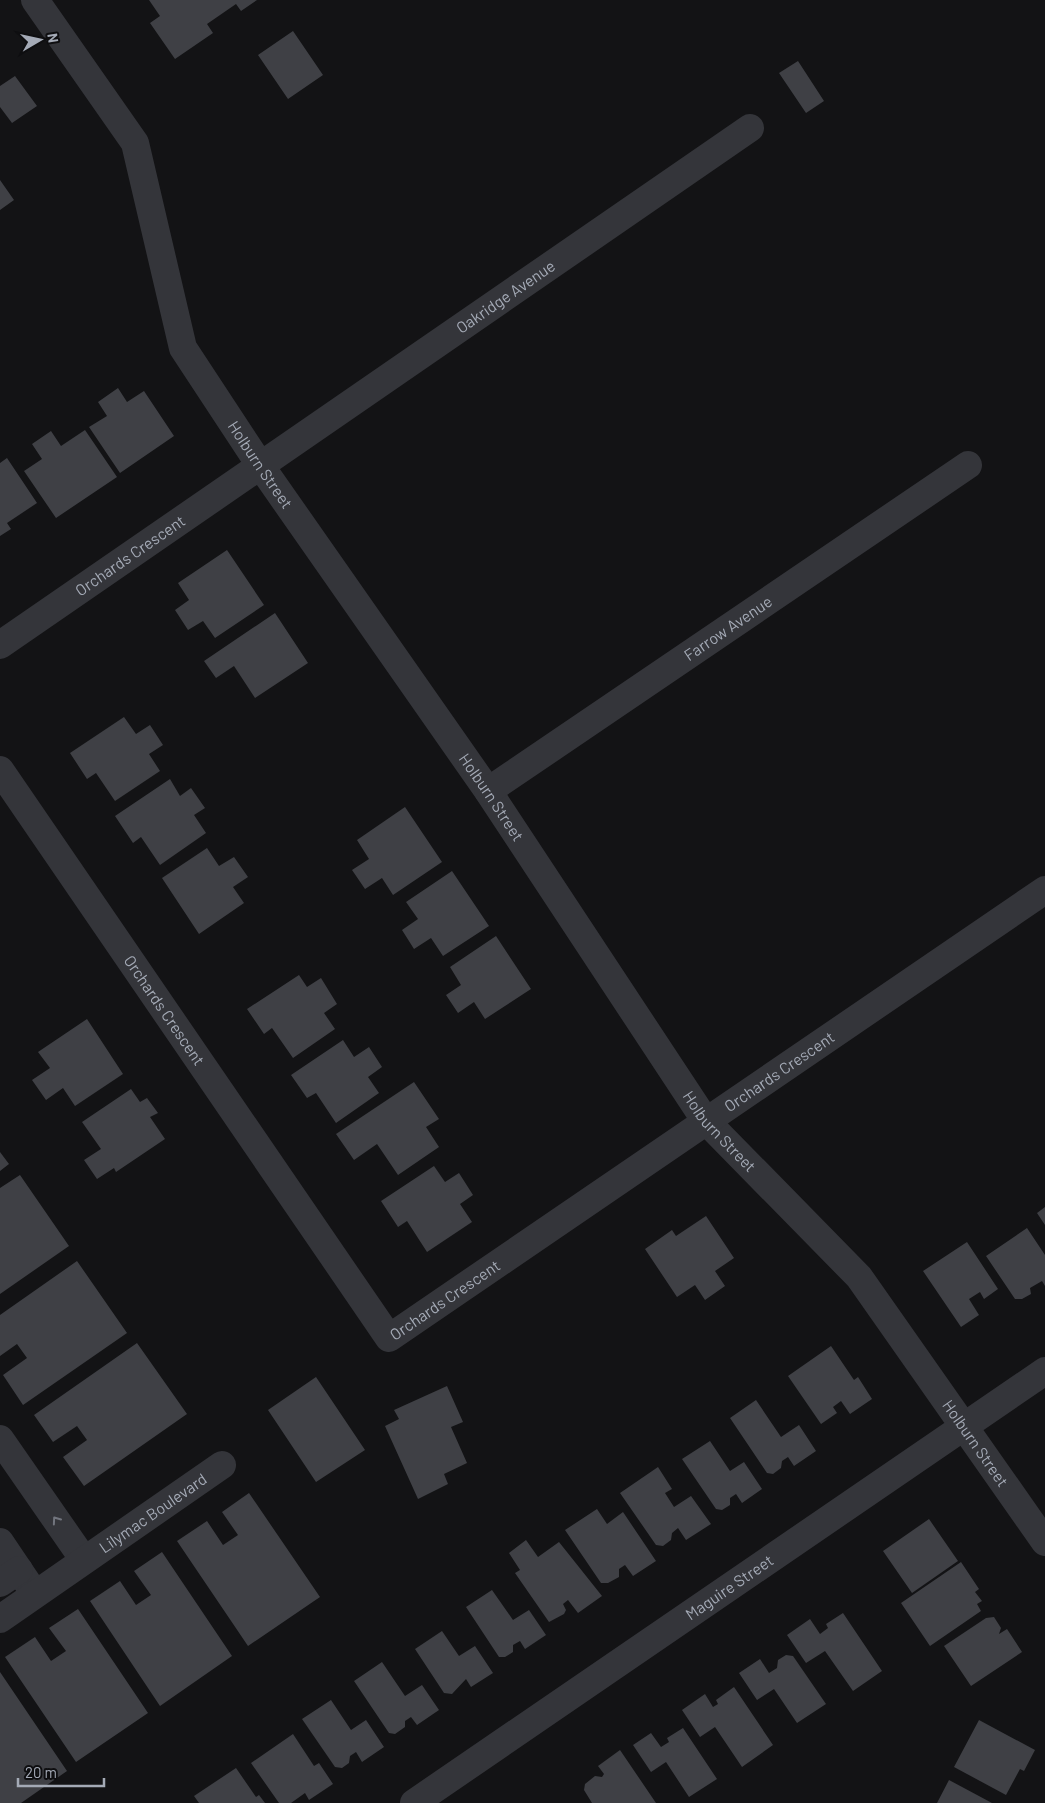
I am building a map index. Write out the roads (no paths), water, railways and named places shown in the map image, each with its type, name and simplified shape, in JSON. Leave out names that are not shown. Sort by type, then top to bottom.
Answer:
[{"type":"street","name":"Holburn Street","points":[[35,0],[134,143],[183,348],[260,465],[488,790],[705,1120],[859,1277],[1045,1542]]},
{"type":"street","name":"Oakridge Avenue","points":[[260,465],[750,128]]},
{"type":"street","name":"Orchards Crescent","points":[[0,645],[260,465]]},
{"type":"street","name":"Farrow Avenue","points":[[488,790],[968,465]]},
{"type":"street","name":"Orchards Crescent","points":[[0,770],[389,1338],[705,1120],[1045,890]]},
{"type":"street","name":"Maguire Street","points":[[414,1803],[1045,1370]]},
{"type":"street","name":"Lilymac Boulevard","points":[[0,1439],[84,1560]]},
{"type":"street","name":"Lilymac Boulevard","points":[[0,1619],[222,1465]]},
{"type":"street","points":[[0,1542],[10,1577],[35,1594]]}]
